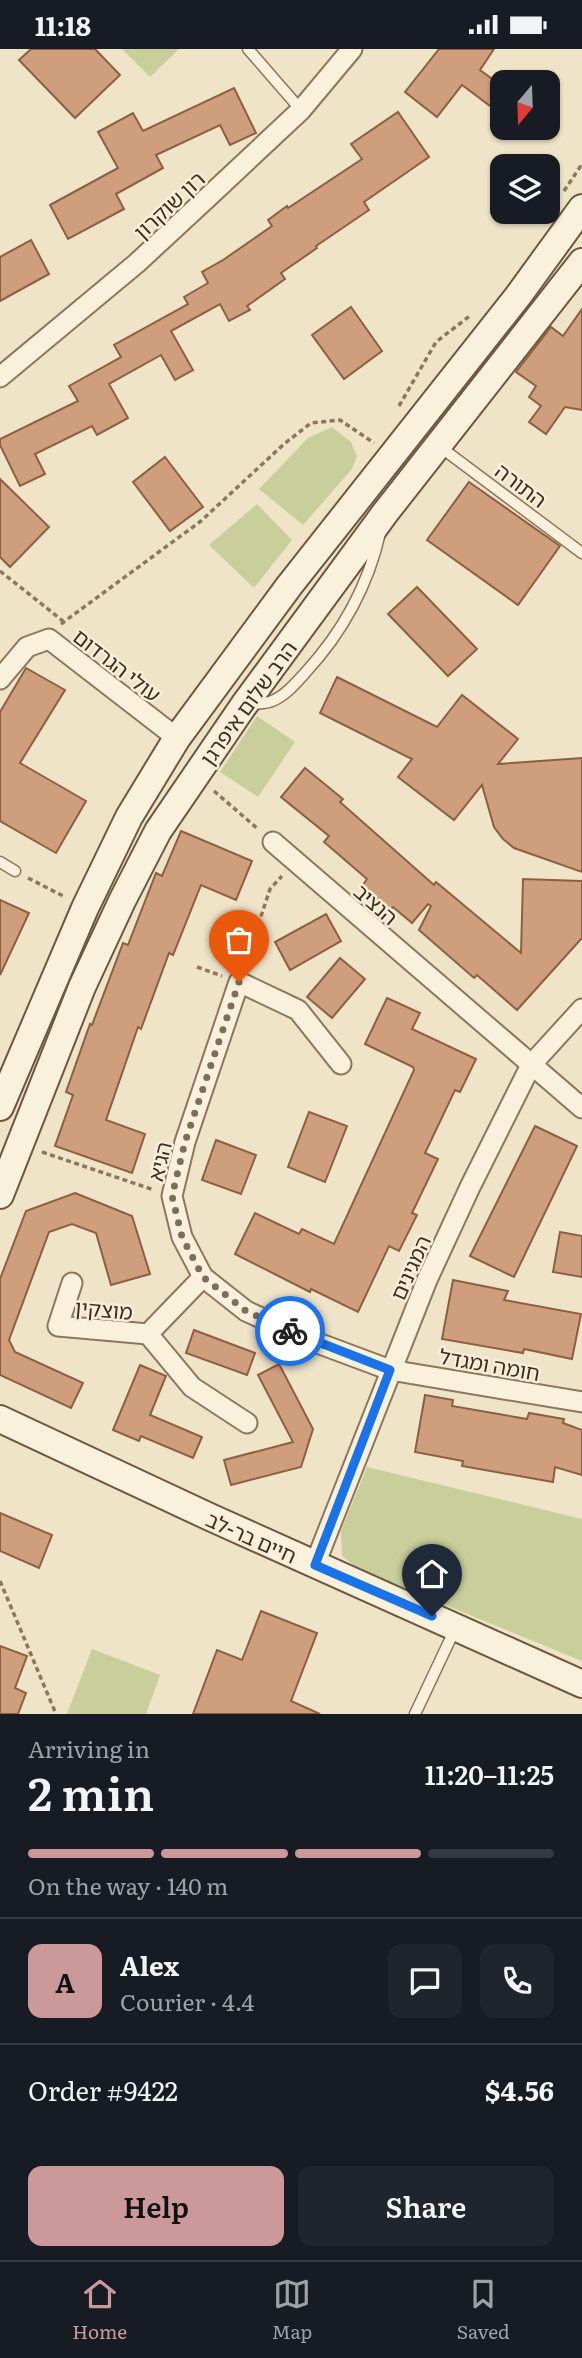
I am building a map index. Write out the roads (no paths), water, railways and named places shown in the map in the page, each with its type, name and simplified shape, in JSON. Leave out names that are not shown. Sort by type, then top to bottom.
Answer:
[{"type":"main road","name":"הרב שלום איפרגן","points":[[0,1107],[85,908],[129,817],[177,738],[289,586],[518,296],[582,208]]},
{"type":"main road","name":"הרב שלום איפרגן","points":[[0,1195],[82,987],[121,901],[158,831],[244,705],[385,513],[582,262]]},
{"type":"main road","name":"חיים בר-לב","points":[[0,1419],[315,1565],[582,1684]]},
{"type":"street","name":"רון שוקרון","points":[[0,377],[137,263],[301,110],[352,49]]},
{"type":"street","name":"עולי הגרדום","points":[[0,679],[27,647],[49,639],[177,738]]},
{"type":"street","name":"הנציב","points":[[273,842],[582,1108]]},
{"type":"street","name":"הגיא","points":[[341,1064],[298,1010],[239,982],[185,1142],[172,1196],[182,1237],[203,1277],[246,1311],[307,1339],[390,1370]]},
{"type":"street","name":"המגינים","points":[[315,1565],[390,1370],[459,1210],[531,1065],[582,1009]]},
{"type":"street","name":"מוצקין","points":[[148,1334],[203,1277]]},
{"type":"street","name":"מוצקין","points":[[72,1283],[58,1326],[148,1334],[192,1387],[247,1423]]},
{"type":"street","name":"חומה ומגדל","points":[[390,1370],[582,1402]]},
{"type":"lane","points":[[248,49],[301,110]]},
{"type":"lane","name":"התורה","points":[[439,446],[582,554]]},
{"type":"lane","points":[[0,862],[15,870]]},
{"type":"lane","points":[[415,1714],[456,1627]]}]
